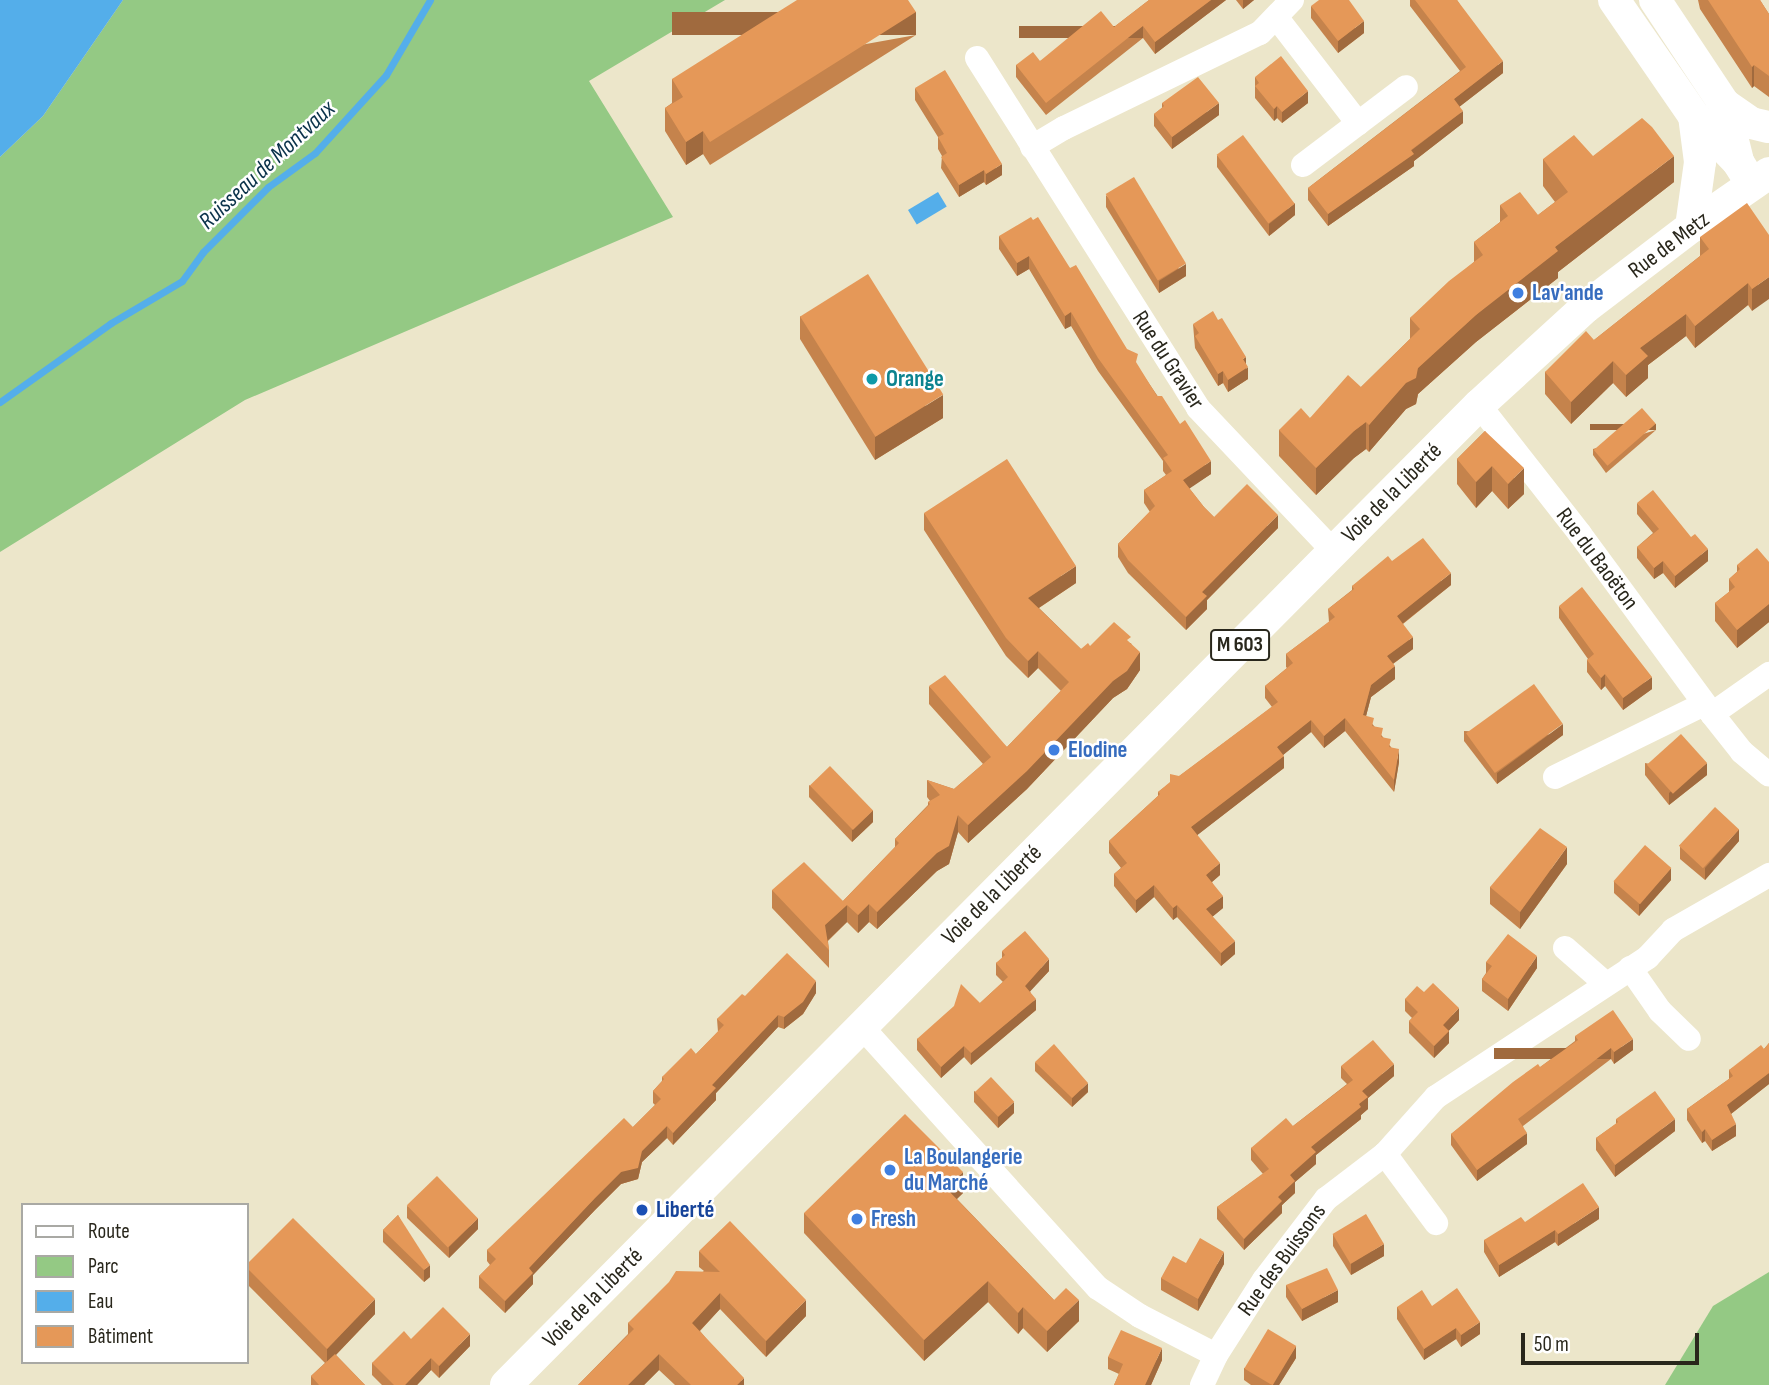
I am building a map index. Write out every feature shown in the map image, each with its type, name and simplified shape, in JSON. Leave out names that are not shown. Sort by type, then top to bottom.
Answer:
[{"type":"main road","points":[[1614,0],[1694,116],[1753,173]]},
{"type":"main road","points":[[1655,0],[1724,104],[1753,173]]},
{"type":"main road","points":[[1724,104],[1751,123],[1769,127]]},
{"type":"main road","points":[[1691,227],[1700,174],[1694,116]]},
{"type":"main road","name":"Rue de Metz","points":[[1479,405],[1586,307],[1691,227],[1753,173]]},
{"type":"main road","name":"Voie de la Liberté","points":[[506,1385],[1479,405]]},
{"type":"street","points":[[1032,147],[1064,128],[1260,33],[1284,9],[1358,123]]},
{"type":"street","name":"Rue du Gravier","points":[[976,58],[1198,408],[1334,551]]},
{"type":"street","points":[[1303,165],[1406,87]]},
{"type":"street","name":"Rue du Baoëton","points":[[1479,405],[1580,534],[1708,709],[1742,752],[1769,775]]},
{"type":"street","points":[[1555,777],[1708,709],[1769,674]]},
{"type":"street","name":"Rue des Buissons","points":[[1202,1385],[1216,1354],[1264,1280],[1326,1199],[1385,1154],[1436,1097],[1648,957],[1672,930],[1769,875]]},
{"type":"street","points":[[1565,948],[1605,983]]},
{"type":"street","points":[[1630,968],[1660,1011],[1689,1040]]},
{"type":"street","points":[[861,1026],[1098,1288],[1140,1316],[1216,1354]]},
{"type":"street","points":[[1385,1154],[1436,1223]]},
{"type":"green space","points":[[123,0],[725,0],[589,81],[673,217],[245,400],[0,552],[0,157],[43,116]]},
{"type":"green space","points":[[1769,1272],[1769,1385],[1665,1385],[1713,1306]]},
{"type":"water","points":[[0,0],[123,0],[43,116],[0,157]]},
{"type":"water","points":[[938,192],[947,207],[917,225],[908,210]]},
{"type":"building","points":[[797,0],[908,0],[916,12],[710,142],[703,131],[686,142],[665,108],[683,97],[672,79]]},
{"type":"building","points":[[1149,0],[1211,0],[1155,42],[1143,26],[1046,103],[1016,65],[1033,52],[1040,61],[1101,11],[1114,27]]},
{"type":"building","points":[[1319,0],[1349,0],[1364,21],[1338,41],[1311,6]]},
{"type":"building","points":[[1415,0],[1457,0],[1503,61],[1454,99],[1463,111],[1411,150],[1414,154],[1328,214],[1308,188],[1466,67]]},
{"type":"building","points":[[1708,0],[1760,0],[1769,14],[1769,76],[1754,65],[1752,67]]},
{"type":"building","points":[[1281,56],[1308,91],[1282,112],[1277,106],[1274,109],[1255,86],[1259,83],[1255,77]]},
{"type":"building","points":[[945,70],[1002,164],[986,174],[984,170],[959,185],[941,157],[947,153],[938,137],[944,134],[915,88]]},
{"type":"building","points":[[1198,77],[1219,103],[1172,137],[1154,114],[1164,106],[1162,103]]},
{"type":"building","points":[[1642,118],[1674,156],[1555,247],[1558,251],[1476,315],[1418,368],[1416,378],[1406,383],[1369,425],[1366,422],[1354,431],[1316,468],[1279,430],[1301,408],[1310,418],[1348,375],[1361,387],[1420,329],[1410,318],[1449,281],[1483,255],[1474,242],[1508,216],[1500,205],[1520,192],[1538,215],[1568,192],[1543,159],[1574,135],[1593,156]]},
{"type":"building","points":[[1243,135],[1295,204],[1268,224],[1217,155]]},
{"type":"building","points":[[1134,177],[1186,264],[1158,281],[1106,194]]},
{"type":"building","points":[[1747,203],[1769,235],[1769,277],[1752,289],[1748,283],[1695,326],[1686,314],[1640,348],[1648,356],[1626,375],[1613,361],[1571,402],[1545,372],[1586,331],[1594,340],[1709,249],[1700,237]]},
{"type":"building","points":[[1031,217],[1033,220],[1038,217],[1070,268],[1076,265],[1127,349],[1138,354],[1136,362],[1157,396],[1162,396],[1180,424],[1185,420],[1211,461],[1183,480],[1204,507],[1214,517],[1247,484],[1278,515],[1202,592],[1207,596],[1186,617],[1128,560],[1118,544],[1155,506],[1144,490],[1172,471],[1163,458],[1168,455],[1098,358],[1071,312],[1065,316],[1029,256],[1017,263],[999,236]]},
{"type":"building","name":"Orange","points":[[868,274],[943,394],[875,437],[800,316]]},
{"type":"building","points":[[1213,311],[1218,320],[1222,318],[1246,357],[1243,359],[1248,367],[1228,380],[1223,371],[1218,374],[1195,336],[1199,333],[1193,324]]},
{"type":"building","points":[[1642,408],[1656,424],[1607,466],[1594,450]]},
{"type":"building","points":[[1485,431],[1524,468],[1508,484],[1492,466],[1476,482],[1457,459]]},
{"type":"building","points":[[1007,459],[1076,566],[1028,598],[1081,649],[1088,643],[1090,646],[1114,622],[1131,637],[1127,640],[1140,652],[1127,671],[1113,681],[1027,771],[968,825],[958,815],[949,846],[937,853],[877,912],[869,904],[858,915],[847,905],[825,925],[829,950],[772,890],[804,862],[843,901],[899,843],[895,839],[930,804],[928,802],[940,795],[927,780],[954,789],[991,757],[929,686],[945,675],[1007,747],[1069,682],[1038,651],[1028,661],[1006,638],[924,513]]},
{"type":"building","points":[[1653,490],[1691,537],[1695,534],[1708,549],[1675,576],[1663,561],[1654,568],[1637,547],[1659,529],[1637,503]]},
{"type":"building","points":[[1423,538],[1451,573],[1397,616],[1413,637],[1387,656],[1395,666],[1371,685],[1363,715],[1374,718],[1372,726],[1383,728],[1381,737],[1391,739],[1389,747],[1399,749],[1394,780],[1345,718],[1324,736],[1311,720],[1277,747],[1284,756],[1191,827],[1220,863],[1206,875],[1223,896],[1206,909],[1235,941],[1221,953],[1177,905],[1173,908],[1154,885],[1136,900],[1114,874],[1127,863],[1109,841],[1160,794],[1158,792],[1170,782],[1170,774],[1179,776],[1278,702],[1265,686],[1293,663],[1286,654],[1335,617],[1328,609],[1354,589],[1352,586],[1388,556],[1392,561]]},
{"type":"building","points":[[1757,548],[1769,562],[1769,604],[1737,630],[1715,603],[1735,587],[1729,579],[1740,569],[1737,565]]},
{"type":"building","points":[[1582,587],[1652,677],[1623,698],[1605,674],[1601,678],[1587,660],[1594,654],[1559,606]]},
{"type":"building","points":[[1534,684],[1563,724],[1495,773],[1466,733]]},
{"type":"building","points":[[1681,734],[1707,763],[1673,794],[1647,765]]},
{"type":"building","points":[[830,766],[873,811],[853,830],[810,785]]},
{"type":"building","points":[[1715,807],[1739,830],[1703,868],[1679,846]]},
{"type":"building","points":[[1540,828],[1567,847],[1520,912],[1490,887]]},
{"type":"building","points":[[1645,845],[1671,868],[1640,904],[1614,881]]},
{"type":"building","points":[[1025,931],[1049,959],[1025,986],[1036,999],[971,1053],[964,1046],[941,1067],[917,1039],[954,1006],[961,984],[980,1003],[1008,977],[996,963],[1005,955],[1002,951]]},
{"type":"building","points":[[1508,934],[1537,956],[1508,999],[1482,979],[1492,966],[1486,962]]},
{"type":"building","points":[[787,953],[816,981],[803,1002],[784,1017],[778,1015],[712,1085],[716,1088],[673,1133],[667,1126],[642,1151],[638,1168],[621,1172],[595,1198],[529,1268],[533,1273],[505,1301],[479,1276],[496,1259],[487,1250],[624,1118],[633,1127],[661,1099],[653,1091],[664,1079],[662,1077],[691,1048],[696,1054],[724,1025],[717,1019],[742,994],[745,996]]},
{"type":"building","points":[[1433,983],[1459,1008],[1443,1025],[1449,1031],[1434,1046],[1409,1021],[1418,1012],[1405,999],[1417,986],[1424,992]]},
{"type":"building","points":[[1613,1010],[1633,1039],[1614,1052],[1611,1048],[1518,1119],[1527,1133],[1477,1170],[1451,1134],[1513,1082],[1578,1040],[1575,1036]]},
{"type":"building","points":[[1373,1040],[1394,1064],[1362,1091],[1368,1097],[1359,1104],[1361,1107],[1311,1147],[1316,1152],[1290,1175],[1295,1181],[1278,1197],[1282,1201],[1244,1239],[1217,1207],[1269,1169],[1251,1148],[1286,1118],[1293,1126],[1353,1080],[1341,1066]]},
{"type":"building","points":[[1769,1043],[1769,1073],[1727,1105],[1736,1124],[1712,1140],[1705,1129],[1702,1132],[1687,1109],[1733,1076],[1729,1070],[1761,1045],[1764,1049]]},
{"type":"building","points":[[1054,1044],[1088,1083],[1072,1098],[1035,1062]]},
{"type":"building","points":[[991,1077],[1014,1102],[998,1117],[975,1092]]},
{"type":"building","points":[[1655,1091],[1675,1119],[1615,1165],[1596,1138],[1618,1122],[1616,1119]]},
{"type":"building","points":[[905,1114],[963,1172],[946,1188],[1054,1300],[1066,1288],[1079,1300],[1047,1331],[1023,1307],[1018,1313],[988,1281],[924,1340],[804,1213]]},
{"type":"building","points":[[437,1176],[478,1218],[448,1248],[407,1205]]},
{"type":"building","points":[[1583,1183],[1599,1207],[1558,1234],[1555,1230],[1499,1265],[1484,1240],[1521,1217],[1525,1222]]},
{"type":"building","points":[[1366,1214],[1384,1244],[1351,1264],[1333,1234]]},
{"type":"building","points":[[398,1215],[430,1265],[424,1270],[383,1230]]},
{"type":"building","points":[[293,1218],[375,1299],[327,1349],[248,1269],[248,1263]]},
{"type":"building","points":[[730,1221],[806,1300],[766,1341],[720,1293],[692,1323],[744,1378],[737,1385],[691,1385],[659,1354],[628,1385],[578,1385],[634,1329],[628,1323],[669,1282],[676,1271],[720,1272],[699,1251]]},
{"type":"building","points":[[1200,1238],[1224,1252],[1198,1299],[1161,1278],[1173,1256],[1186,1263]]},
{"type":"building","points":[[1327,1268],[1338,1290],[1302,1309],[1286,1285]]},
{"type":"building","points":[[1457,1288],[1480,1322],[1461,1335],[1456,1328],[1424,1349],[1397,1307],[1422,1290],[1432,1306]]},
{"type":"building","points":[[443,1307],[470,1334],[439,1366],[431,1358],[405,1385],[394,1385],[372,1363],[404,1331],[411,1339]]},
{"type":"building","points":[[1268,1329],[1296,1346],[1273,1385],[1244,1368]]},
{"type":"building","points":[[1121,1330],[1162,1348],[1145,1385],[1114,1385],[1123,1364],[1108,1357]]},
{"type":"building","points":[[335,1354],[365,1385],[319,1385],[311,1376]]},
{"type":"waterway","name":"Ruisseau de Montvaux","points":[[0,402],[111,323],[182,281],[203,252],[268,187],[315,153],[386,75],[430,0]]},
{"type":"place","name":"Lav'ande","points":[[1518,293]]},
{"type":"place","name":"Orange","points":[[872,379]]},
{"type":"place","name":"Elodine","points":[[1054,750]]},
{"type":"place","name":"La Boulangerie du Marché","points":[[890,1170]]},
{"type":"place","name":"Liberté","points":[[642,1210]]},
{"type":"place","name":"Fresh","points":[[857,1219]]}]
